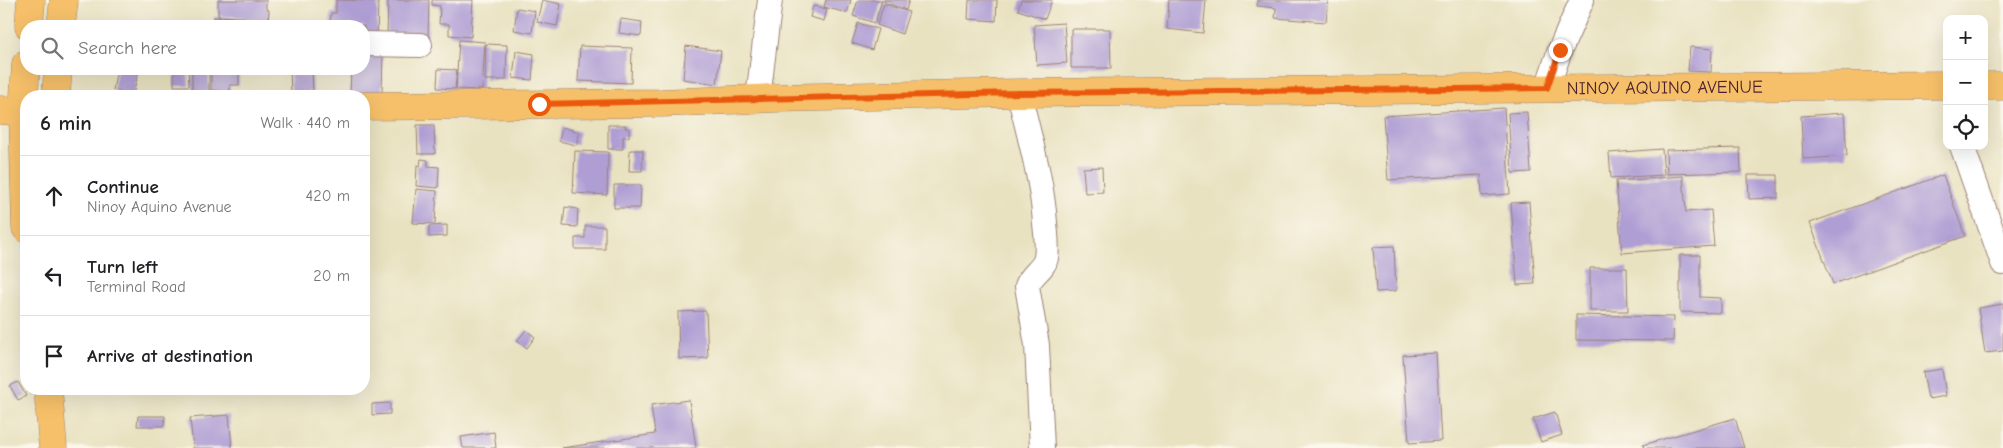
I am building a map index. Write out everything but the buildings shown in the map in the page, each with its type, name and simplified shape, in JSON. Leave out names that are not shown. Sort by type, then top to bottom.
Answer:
[{"type":"main road","points":[[30,20],[32,0]]},
{"type":"main road","points":[[62,20],[64,0]]},
{"type":"main road","points":[[21,90],[24,75]]},
{"type":"main road","points":[[56,90],[58,75]]},
{"type":"main road","points":[[1988,86],[2003,86]]},
{"type":"main road","name":"NINOY AQUINO AVENUE","points":[[370,106],[661,103],[758,98],[1019,93],[1547,88],[1943,90]]},
{"type":"main road","points":[[20,95],[17,111],[20,150]]},
{"type":"main road","points":[[49,395],[53,448]]},
{"type":"street","points":[[758,98],[770,0]]},
{"type":"street","points":[[1547,88],[1560,50],[1582,0]]},
{"type":"street","points":[[370,44],[420,45]]},
{"type":"street","points":[[1019,93],[1040,180],[1046,237],[1046,259],[1029,280],[1027,286],[1037,345],[1042,448]]},
{"type":"street","points":[[1963,150],[2003,263]]},
{"type":"route","points":[[539,104],[661,103],[774,98],[1019,93],[1191,93],[1547,88],[1560,50]]}]
